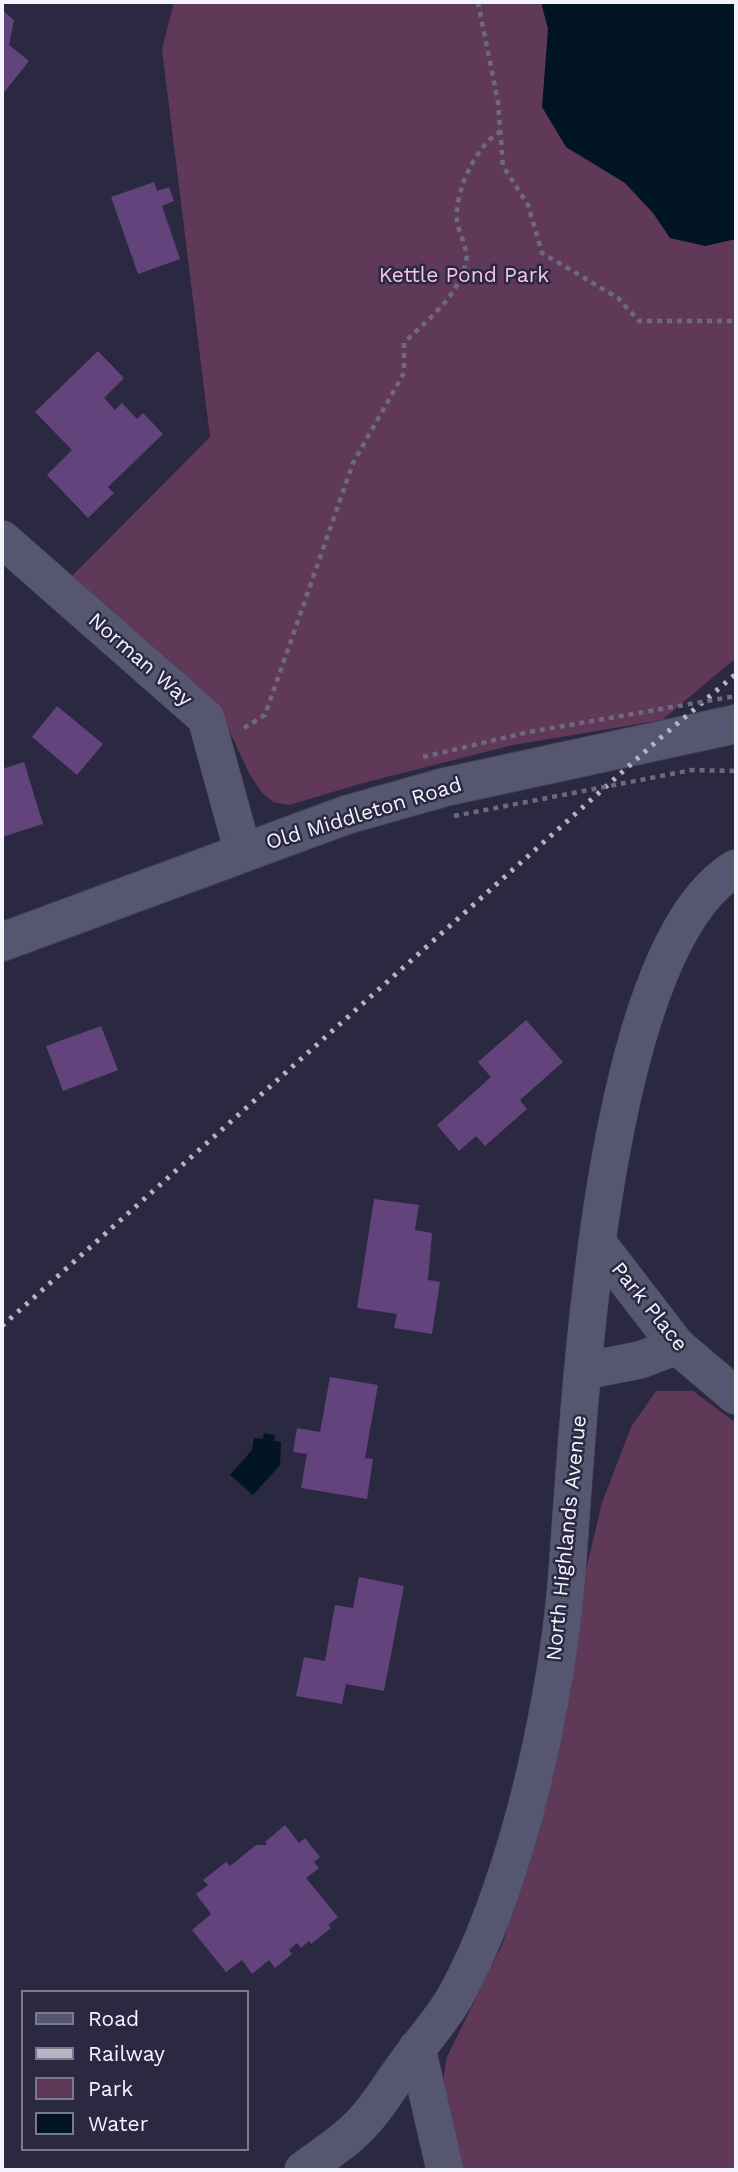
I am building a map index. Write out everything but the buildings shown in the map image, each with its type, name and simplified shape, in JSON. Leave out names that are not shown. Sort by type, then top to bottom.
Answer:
[{"type":"street","name":"Norman Way","points":[[2,539],[206,718],[243,852]]},
{"type":"street","name":"Old Middleton Road","points":[[2,942],[346,816],[449,802],[736,724]]},
{"type":"street","name":"North Highlands Avenue","points":[[303,2170],[363,2123],[455,1996],[486,1928],[525,1812],[537,1765],[566,1585],[583,1371],[600,1211],[623,1098],[645,1014],[664,960],[695,909],[719,878],[736,868]]},
{"type":"street","name":"Park Place","points":[[597,1242],[677,1346],[736,1396]]},
{"type":"street","points":[[583,1371],[640,1360],[677,1346]]},
{"type":"street","points":[[416,2048],[446,2170]]},
{"type":"path","points":[[478,2],[498,102],[503,166],[528,205],[542,253],[618,298],[639,321],[736,321]]},
{"type":"path","points":[[214,747],[265,715],[353,463],[384,414],[404,373],[404,343],[454,294],[467,259],[457,219],[468,167],[489,138],[500,132]]},
{"type":"path","points":[[423,757],[529,732],[736,695]]},
{"type":"path","points":[[449,802],[692,770],[736,771]]},
{"type":"green space","name":"Kettle Pond Park","points":[[174,2],[736,2],[736,658],[662,720],[513,745],[363,783],[289,805],[273,802],[262,793],[249,773],[220,711],[72,576],[210,437],[162,49]]},
{"type":"green space","points":[[656,1391],[693,1391],[736,1423],[736,2170],[458,2170],[440,2098],[447,2057],[503,1943],[551,1772],[573,1624],[602,1503],[631,1427]]},
{"type":"water","points":[[541,2],[736,2],[736,239],[705,246],[670,238],[653,213],[625,183],[566,147],[542,107],[548,29]]},
{"type":"water","points":[[264,1433],[275,1435],[274,1441],[281,1442],[280,1465],[253,1495],[230,1475],[252,1450],[254,1438],[263,1439]]},
{"type":"railway","points":[[2,1326],[658,740],[736,674]]}]
